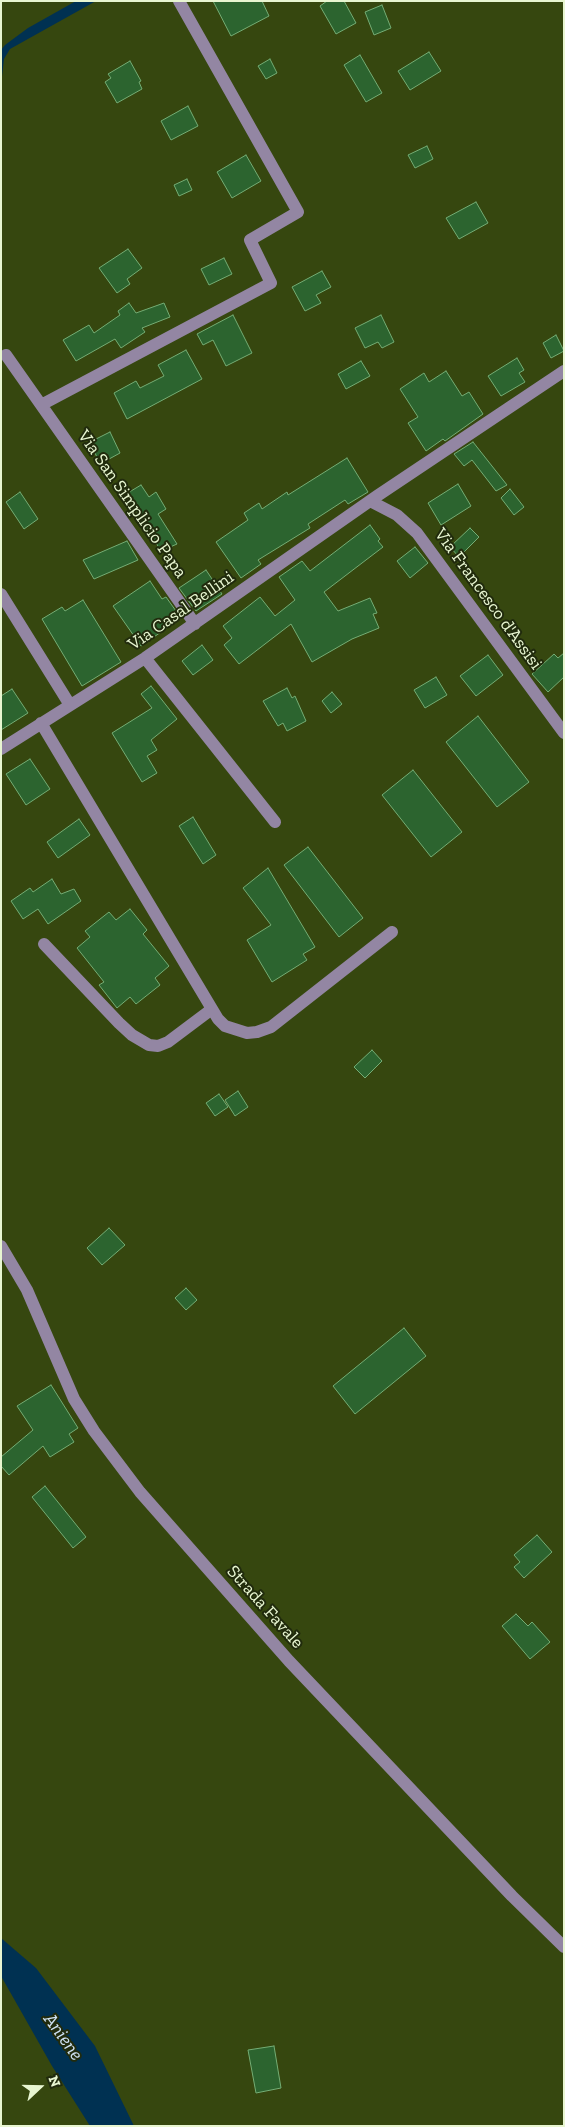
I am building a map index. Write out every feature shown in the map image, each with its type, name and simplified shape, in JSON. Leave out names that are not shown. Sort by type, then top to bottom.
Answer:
[{"type":"street","points":[[41,405],[271,284],[250,240],[298,212],[179,1]]},
{"type":"street","name":"Via San Simplicio Papa","points":[[6,355],[195,624]]},
{"type":"street","name":"Via Casal Bellini","points":[[1,749],[145,658],[374,498],[564,371]]},
{"type":"street","name":"Via Francesco d'Assisi","points":[[374,498],[397,514],[422,539],[564,733]]},
{"type":"street","points":[[1,594],[70,705]]},
{"type":"street","points":[[145,658],[275,822]]},
{"type":"street","points":[[41,723],[212,1009],[221,1022],[230,1029],[247,1033],[265,1030],[279,1022],[392,932]]},
{"type":"street","points":[[44,944],[119,1023],[132,1035],[149,1045],[158,1046],[168,1042],[212,1009]]},
{"type":"street","name":"Strada Favale","points":[[1,1246],[30,1295],[74,1399],[97,1436],[134,1485],[289,1661],[505,1889],[564,1947]]},
{"type":"water","points":[[76,1],[96,1],[10,49],[4,59],[1,85],[1,50],[5,45],[28,28]]},
{"type":"water","name":"Aniene","points":[[1,1938],[36,1968],[95,2046],[134,2126],[90,2126],[52,2066],[1,1976]]},
{"type":"building","points":[[213,1],[262,1],[269,16],[231,36]]},
{"type":"building","points":[[327,1],[344,1],[356,23],[336,34],[320,6]]},
{"type":"building","points":[[382,5],[391,28],[374,35],[365,12]]},
{"type":"building","points":[[429,52],[441,71],[410,90],[398,71]]},
{"type":"building","points":[[360,55],[382,93],[366,102],[344,65]]},
{"type":"building","points":[[270,59],[277,73],[266,79],[258,66]]},
{"type":"building","points":[[130,61],[141,81],[139,82],[142,89],[117,103],[105,82],[111,78],[108,74]]},
{"type":"building","points":[[188,106],[198,126],[171,140],[161,121]]},
{"type":"building","points":[[427,146],[433,159],[415,168],[408,155]]},
{"type":"building","points":[[246,155],[261,181],[232,198],[217,172]]},
{"type":"building","points":[[187,179],[192,190],[179,196],[174,185]]},
{"type":"building","points":[[476,202],[488,223],[459,239],[446,218]]},
{"type":"building","points":[[128,249],[142,268],[127,279],[130,284],[117,293],[99,268]]},
{"type":"building","points":[[224,258],[232,274],[209,285],[201,269]]},
{"type":"building","points":[[322,271],[331,287],[316,295],[321,303],[305,311],[292,287]]},
{"type":"building","points":[[129,303],[136,313],[164,303],[170,317],[142,328],[145,332],[121,348],[115,339],[76,361],[63,340],[89,325],[94,333],[120,315],[118,311]]},
{"type":"building","points":[[233,315],[252,353],[226,366],[213,340],[203,345],[197,334]]},
{"type":"building","points":[[381,315],[394,342],[382,348],[378,342],[365,348],[355,328]]},
{"type":"building","points":[[556,335],[564,351],[551,358],[543,343]]},
{"type":"building","points":[[186,350],[202,379],[127,419],[114,393],[136,381],[140,388],[164,376],[158,365]]},
{"type":"building","points":[[517,358],[524,370],[519,373],[525,382],[501,396],[488,376]]},
{"type":"building","points":[[361,361],[370,376],[346,389],[338,374]]},
{"type":"building","points":[[446,371],[462,396],[469,392],[483,414],[445,441],[443,439],[426,451],[408,423],[418,417],[400,389],[424,373],[429,382]]},
{"type":"building","points":[[110,432],[120,453],[100,464],[90,442]]},
{"type":"building","points":[[473,442],[507,485],[496,491],[472,460],[464,466],[454,454]]},
{"type":"building","points":[[347,458],[368,492],[348,504],[345,500],[308,524],[310,528],[258,560],[261,564],[241,578],[216,542],[248,520],[244,513],[259,503],[262,509],[287,492],[288,495]]},
{"type":"building","points":[[458,484],[471,506],[441,525],[428,503]]},
{"type":"building","points":[[141,485],[149,497],[156,492],[166,509],[158,514],[177,544],[161,551],[126,494]]},
{"type":"building","points":[[510,489],[524,507],[514,515],[501,498]]},
{"type":"building","points":[[20,492],[38,519],[24,529],[6,502]]},
{"type":"building","points":[[370,525],[383,547],[324,592],[338,611],[370,598],[377,613],[373,614],[379,628],[352,639],[312,662],[291,624],[239,664],[224,645],[232,638],[223,626],[260,597],[275,616],[295,600],[279,577],[302,561],[310,571]]},
{"type":"building","points":[[470,528],[479,537],[459,557],[450,547]]},
{"type":"building","points":[[127,541],[138,560],[94,579],[83,560]]},
{"type":"building","points":[[415,547],[428,563],[410,578],[397,561]]},
{"type":"building","points":[[206,570],[222,594],[196,611],[179,588]]},
{"type":"building","points":[[150,581],[162,599],[166,597],[181,618],[141,646],[113,606]]},
{"type":"building","points":[[83,600],[121,662],[82,686],[42,619],[62,607],[65,611]]},
{"type":"building","points":[[202,645],[213,660],[193,675],[182,661]]},
{"type":"building","points":[[564,653],[564,677],[548,692],[532,674],[554,654],[558,658]]},
{"type":"building","points":[[488,655],[503,675],[476,696],[460,676]]},
{"type":"building","points":[[436,677],[447,695],[425,708],[414,690]]},
{"type":"building","points":[[151,686],[177,719],[151,740],[157,750],[147,756],[157,773],[142,782],[112,733],[152,708],[141,694]]},
{"type":"building","points":[[287,688],[292,698],[295,696],[306,721],[287,731],[283,723],[278,726],[263,701]]},
{"type":"building","points":[[12,689],[28,713],[1,730],[1,696]]},
{"type":"building","points":[[332,692],[342,704],[331,713],[322,701]]},
{"type":"building","points":[[478,716],[529,782],[497,807],[446,742]]},
{"type":"building","points":[[30,759],[50,789],[26,805],[6,774]]},
{"type":"building","points":[[413,770],[462,832],[431,857],[382,795]]},
{"type":"building","points":[[193,817],[216,855],[203,864],[179,826]]},
{"type":"building","points":[[79,819],[90,835],[58,858],[47,842]]},
{"type":"building","points":[[308,847],[363,918],[339,937],[284,865]]},
{"type":"building","points":[[268,868],[315,947],[303,954],[307,960],[272,982],[247,940],[271,925],[243,888]]},
{"type":"building","points":[[52,879],[61,894],[74,889],[81,901],[48,924],[38,909],[23,919],[11,901],[30,888],[33,892]]},
{"type":"building","points":[[130,909],[147,930],[143,934],[169,966],[155,978],[160,985],[136,1004],[130,997],[117,1008],[99,985],[104,982],[77,948],[90,937],[85,931],[109,912],[116,920]]},
{"type":"building","points":[[372,1050],[382,1061],[365,1078],[354,1067]]},
{"type":"building","points":[[238,1091],[248,1107],[235,1116],[225,1100]]},
{"type":"building","points":[[219,1094],[228,1107],[215,1116],[206,1103]]},
{"type":"building","points":[[109,1228],[125,1245],[102,1265],[87,1248]]},
{"type":"building","points":[[186,1288],[197,1300],[186,1310],[175,1298]]},
{"type":"building","points":[[404,1328],[426,1356],[355,1414],[333,1386]]},
{"type":"building","points":[[51,1385],[78,1428],[69,1434],[74,1442],[50,1457],[43,1446],[9,1475],[1,1466],[1,1457],[33,1430],[17,1406]]},
{"type":"building","points":[[45,1486],[86,1537],[73,1548],[32,1497]]},
{"type":"building","points":[[537,1535],[552,1552],[524,1578],[514,1567],[520,1562],[514,1555]]},
{"type":"building","points":[[516,1614],[528,1626],[532,1622],[550,1642],[530,1659],[502,1626]]},
{"type":"building","points":[[274,2046],[281,2088],[256,2093],[248,2050]]}]
